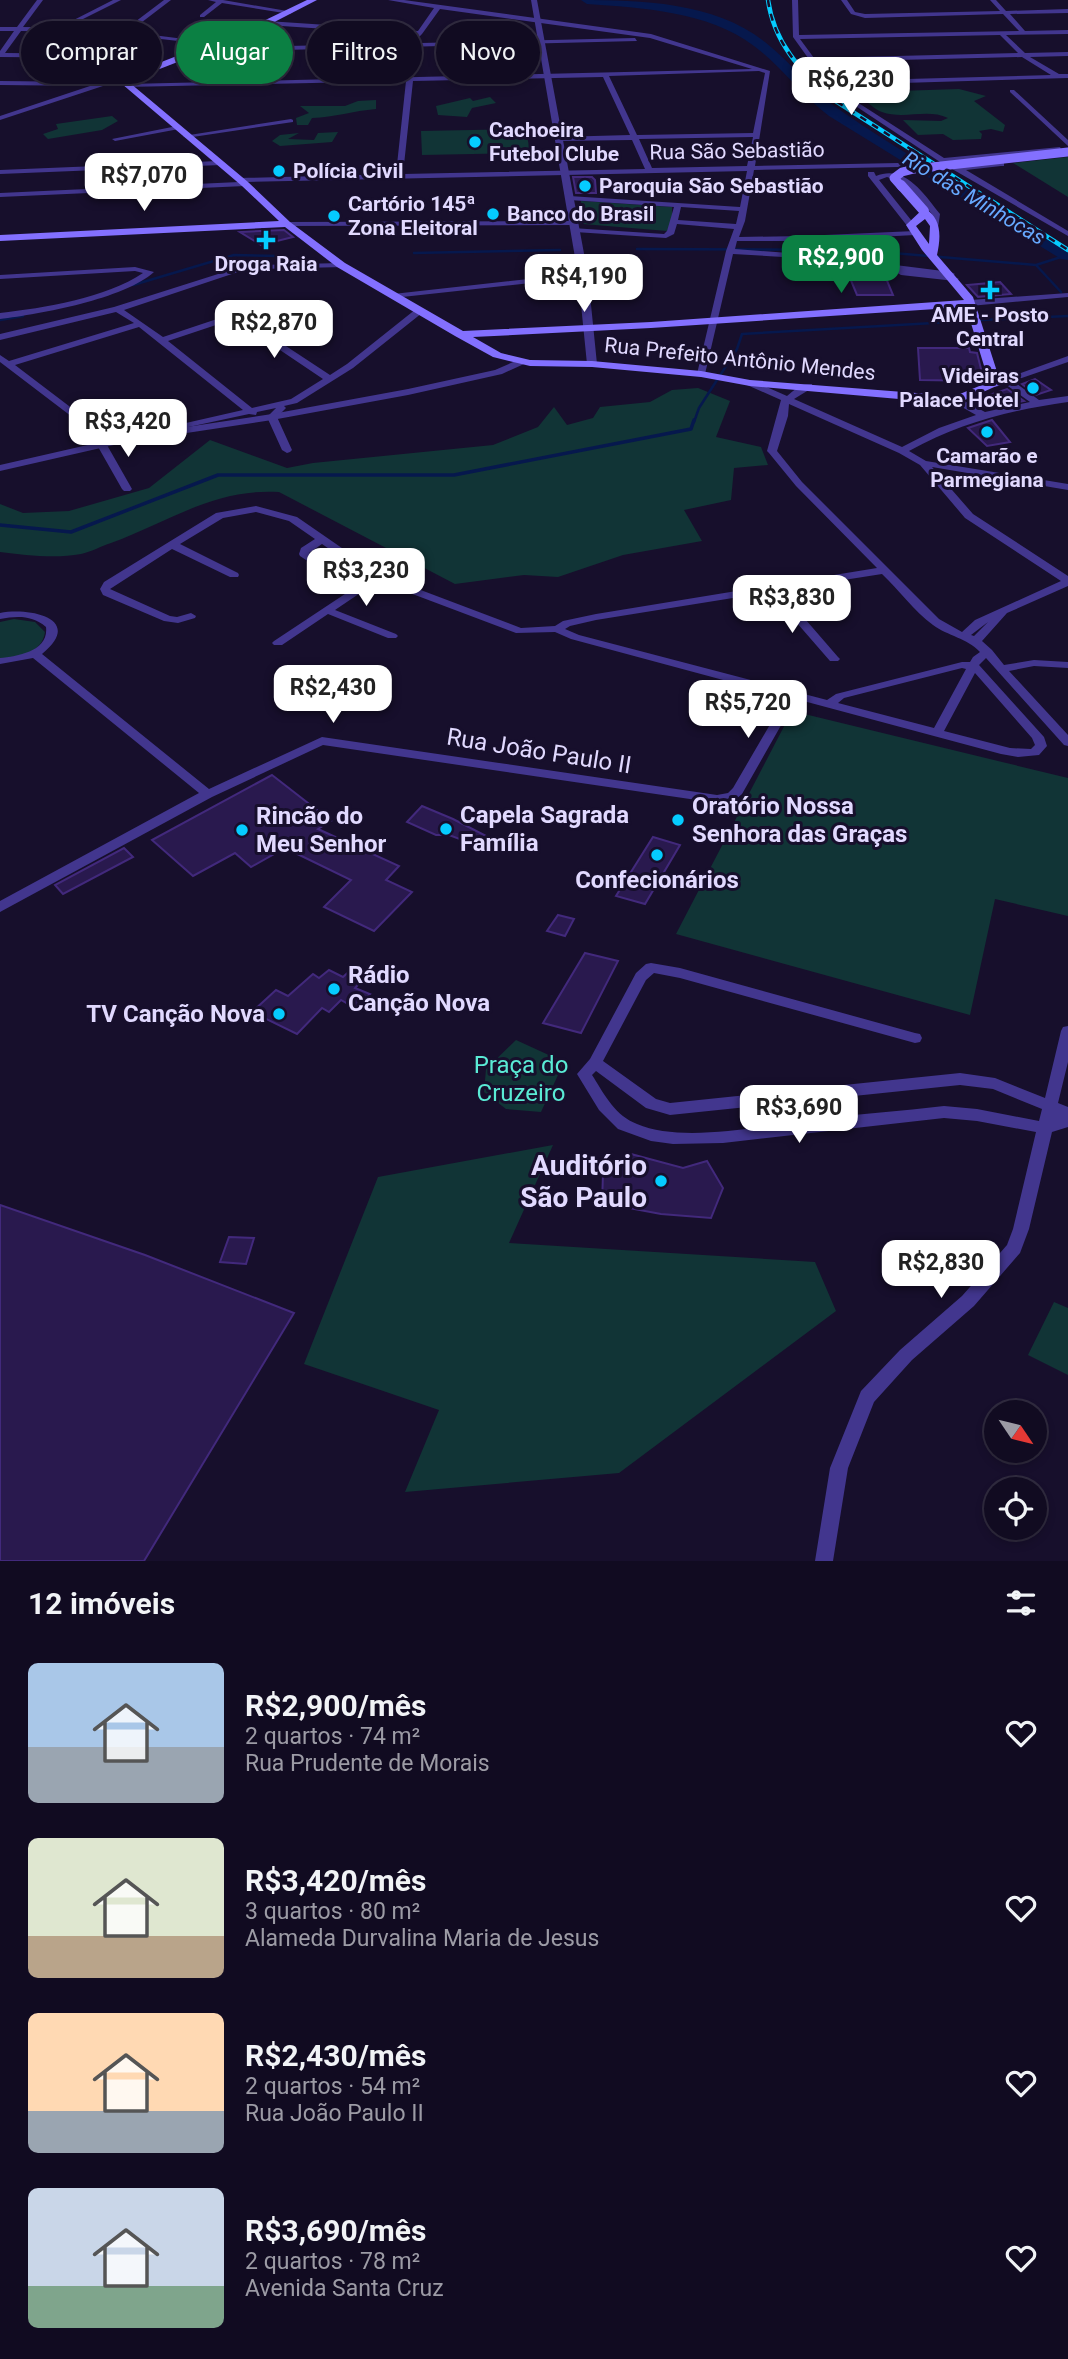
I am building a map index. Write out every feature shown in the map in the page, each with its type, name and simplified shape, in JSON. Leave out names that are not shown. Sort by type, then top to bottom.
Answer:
[{"type":"main road","points":[[271,21],[313,0]]},
{"type":"main road","name":"Rua Prefeito Antônio Mendes","points":[[128,84],[287,224],[341,265],[490,352],[520,362],[592,364],[701,374],[750,383],[956,400]]},
{"type":"main road","points":[[933,254],[934,227],[925,212],[897,184],[894,178],[898,169],[1068,151]]},
{"type":"main road","points":[[913,229],[925,212]]},
{"type":"main road","points":[[0,237],[287,224]]},
{"type":"main road","points":[[913,229],[934,227]]},
{"type":"main road","points":[[913,229],[953,277],[970,303],[1001,383],[956,400]]},
{"type":"main road","points":[[456,334],[588,330],[970,303]]},
{"type":"street","points":[[0,55],[40,0]]},
{"type":"street","points":[[76,21],[118,0]]},
{"type":"street","points":[[140,21],[168,0]]},
{"type":"street","points":[[211,0],[290,12]]},
{"type":"street","points":[[391,0],[539,21],[534,0]]},
{"type":"street","points":[[795,0],[796,37],[830,83],[852,101],[943,160],[1068,234]]},
{"type":"street","points":[[844,0],[853,13],[861,16],[1068,11]]},
{"type":"street","points":[[993,0],[1024,33]]},
{"type":"street","points":[[202,16],[221,1]]},
{"type":"street","points":[[422,30],[437,8]]},
{"type":"street","points":[[540,21],[663,39],[764,70]]},
{"type":"street","points":[[0,29],[20,29]]},
{"type":"street","points":[[540,32],[583,275],[592,364]]},
{"type":"street","points":[[796,37],[1068,32]]},
{"type":"street","points":[[1001,33],[1023,55],[1068,83]]},
{"type":"street","points":[[422,45],[663,39]]},
{"type":"street","points":[[812,60],[1068,54]]},
{"type":"street","points":[[0,55],[21,55]]},
{"type":"street","points":[[422,79],[764,70]]},
{"type":"street","points":[[701,374],[730,251],[739,226],[757,135],[764,70]]},
{"type":"street","points":[[606,76],[649,170]]},
{"type":"street","points":[[830,83],[1068,76]]},
{"type":"street","points":[[162,83],[307,80]]},
{"type":"street","points":[[0,85],[104,84]]},
{"type":"street","points":[[0,117],[104,84]]},
{"type":"street","points":[[399,176],[409,84]]},
{"type":"street","points":[[0,85],[93,88]]},
{"type":"street","points":[[1012,91],[1068,151]]},
{"type":"street","points":[[186,136],[291,121]]},
{"type":"street","points":[[115,139],[177,128]]},
{"type":"street","points":[[557,139],[757,135]]},
{"type":"street","points":[[943,160],[1068,151]]},
{"type":"street","points":[[960,169],[1068,151]]},
{"type":"street","points":[[0,172],[218,163]]},
{"type":"street","points":[[863,166],[913,229]]},
{"type":"street","name":"Rua São Sebastião","points":[[0,195],[399,176],[863,166],[898,169]]},
{"type":"street","points":[[875,179],[884,174],[905,178],[936,214],[934,227]]},
{"type":"street","points":[[887,194],[915,189]]},
{"type":"street","points":[[569,198],[742,209]]},
{"type":"street","points":[[287,224],[574,226],[662,237],[671,232],[678,205]]},
{"type":"street","points":[[675,222],[739,226]]},
{"type":"street","points":[[734,239],[783,240],[913,229]]},
{"type":"street","points":[[730,251],[816,257],[953,277]]},
{"type":"street","points":[[0,337],[117,309],[249,268],[341,265]]},
{"type":"street","points":[[0,276],[135,269],[150,271],[128,285],[40,311],[0,316]]},
{"type":"street","points":[[393,296],[583,275]]},
{"type":"street","points":[[970,303],[1068,295]]},
{"type":"street","points":[[4,361],[139,323],[151,298]]},
{"type":"street","points":[[161,341],[274,303]]},
{"type":"street","points":[[117,309],[139,323],[254,414],[272,417],[482,376],[507,370],[520,362]]},
{"type":"street","points":[[272,417],[330,379],[419,311]]},
{"type":"street","points":[[235,316],[330,379]]},
{"type":"street","points":[[1001,383],[1068,359]]},
{"type":"street","points":[[4,361],[107,444],[127,489]]},
{"type":"street","points":[[750,383],[923,463],[969,516],[1068,582]]},
{"type":"street","points":[[1001,383],[1037,403]]},
{"type":"street","points":[[809,386],[787,399],[772,451],[799,484],[935,621],[976,641],[988,652],[1068,742]]},
{"type":"street","points":[[956,400],[983,415]]},
{"type":"street","points":[[902,451],[951,424],[1037,403],[1068,400]]},
{"type":"street","points":[[0,468],[254,414],[294,401]]},
{"type":"street","points":[[272,417],[287,450]]},
{"type":"street","points":[[923,463],[1068,486]]},
{"type":"street","points":[[191,616],[168,620],[107,593],[105,589],[108,584],[220,515],[256,509],[293,519],[377,577],[520,631],[557,629],[575,637],[828,705],[1024,754],[1035,752],[1041,746],[1038,737],[973,666],[962,665],[840,696],[828,705]]},
{"type":"street","points":[[323,539],[305,550],[304,554],[357,589]]},
{"type":"street","points":[[172,544],[234,575]]},
{"type":"street","points":[[557,629],[567,623],[596,617],[886,570]]},
{"type":"street","points":[[278,643],[377,577]]},
{"type":"street","points":[[964,636],[979,622],[1068,582]]},
{"type":"street","points":[[774,590],[834,659]]},
{"type":"street","points":[[976,641],[1007,609]]},
{"type":"street","points":[[327,610],[392,636]]},
{"type":"street","points":[[0,616],[26,614],[46,620],[52,633],[50,640],[34,653],[0,661]]},
{"type":"street","points":[[937,733],[977,659],[988,652]]},
{"type":"street","points":[[34,653],[208,794]]},
{"type":"street","points":[[1001,669],[1046,663],[1068,664]]},
{"type":"street","points":[[1046,663],[1068,670]]},
{"type":"street","name":"Rua João Paulo II","points":[[0,907],[208,794],[322,741],[708,798],[732,796],[738,791],[793,695]]},
{"type":"street","points":[[915,1038],[659,967],[651,968],[641,977],[596,1063],[584,1074],[609,1113],[632,1129],[658,1136],[730,1135],[944,1112],[977,1115],[1045,1128],[1068,1121]]},
{"type":"street","points":[[824,1561],[839,1468],[867,1397],[919,1343],[968,1301],[1014,1248],[1021,1229],[1068,1031]]},
{"type":"street","points":[[596,1063],[651,1104],[670,1109],[960,1079],[995,1084],[1068,1113]]},
{"type":"green space","points":[[959,89],[986,96],[974,101],[1005,125],[1003,132],[991,129],[979,131],[982,134],[981,139],[953,140],[943,134],[918,135],[903,120],[941,121],[948,118],[932,114],[899,115],[882,112],[860,96],[867,92]]},
{"type":"green space","points":[[490,97],[496,103],[472,108],[467,117],[438,115],[436,106],[470,98],[473,101]]},
{"type":"green space","points":[[376,100],[376,109],[312,118],[308,125],[297,125],[296,118],[309,113],[300,106],[345,106],[358,101]]},
{"type":"green space","points":[[112,116],[118,121],[102,130],[48,139],[43,134],[58,129],[56,124]]},
{"type":"green space","name":"Cachoeira Futebol Clube","points":[[526,129],[530,153],[422,155],[421,131]]},
{"type":"green space","points":[[338,132],[332,142],[280,146],[272,141],[280,135],[299,133],[288,139],[314,140],[318,133]]},
{"type":"green space","points":[[1068,157],[1068,197],[1013,163]]},
{"type":"green space","points":[[581,201],[672,207],[672,220],[667,231],[583,224]]},
{"type":"green space","points":[[698,388],[730,401],[716,437],[761,447],[768,465],[734,468],[731,500],[684,510],[702,541],[623,555],[558,577],[524,575],[455,584],[279,492],[233,495],[213,501],[81,554],[51,556],[0,552],[0,504],[23,513],[69,511],[149,488],[210,440],[287,468],[493,445],[538,427],[554,407],[567,425],[593,418],[600,407],[650,402],[672,390]]},
{"type":"green space","points":[[14,619],[35,622],[45,632],[43,639],[28,653],[0,659],[0,622]]},
{"type":"green space","points":[[792,711],[1068,778],[1068,916],[995,899],[970,1015],[676,934]]},
{"type":"green space","name":"Praça do Cruzeiro","points":[[516,1040],[564,1062],[541,1112],[506,1109],[484,1092],[486,1069]]},
{"type":"green space","points":[[553,1145],[509,1243],[815,1262],[836,1311],[619,1473],[405,1492],[439,1410],[304,1364],[378,1177]]},
{"type":"green space","points":[[1054,1302],[1068,1308],[1068,1375],[1028,1355]]},
{"type":"building","name":"Paroquia São Sebastião","points":[[573,177],[592,177],[595,180],[596,193],[576,193]]},
{"type":"building","name":"Droga Raia","points":[[284,230],[293,237],[261,245],[240,232]]},
{"type":"building","points":[[847,271],[883,271],[893,295],[857,295]]},
{"type":"building","name":"AME - Posto Central","points":[[1000,282],[1011,294],[978,297],[967,285]]},
{"type":"building","points":[[918,348],[969,348],[970,352],[977,353],[984,381],[920,380]]},
{"type":"building","name":"Videiras Palace Hotel","points":[[1035,379],[1051,390],[1036,395],[1022,384]]},
{"type":"building","points":[[1007,389],[1024,401],[992,407],[980,398]]},
{"type":"building","name":"Camarão e Parmegiana","points":[[992,420],[1010,442],[987,446],[968,428]]},
{"type":"building","name":"Rincão do Meu Senhor","points":[[272,775],[331,821],[318,829],[399,866],[386,880],[412,892],[374,931],[324,907],[351,880],[285,848],[251,867],[235,853],[193,876],[152,840]]},
{"type":"building","name":"Capela Sagrada Família","points":[[422,806],[494,840],[481,847],[449,835],[436,835],[407,822]]},
{"type":"building","points":[[653,837],[680,845],[645,904],[616,896]]},
{"type":"building","points":[[124,848],[133,857],[63,894],[55,885]]},
{"type":"building","points":[[558,915],[574,919],[565,936],[547,931]]},
{"type":"building","points":[[585,953],[618,961],[581,1033],[543,1023]]},
{"type":"building","points":[[354,967],[369,973],[355,988],[370,994],[355,1008],[341,1000],[329,1012],[322,1008],[297,1034],[252,1012],[276,990],[288,996],[313,974],[319,978],[329,970],[343,977]]},
{"type":"building","name":"Auditório São Paulo","points":[[631,1154],[683,1168],[707,1161],[723,1188],[711,1218],[661,1214],[602,1203],[603,1174]]},
{"type":"building","points":[[0,1205],[145,1255],[294,1313],[144,1561],[0,1561]]},
{"type":"building","points":[[229,1237],[254,1238],[246,1264],[220,1262]]},
{"type":"waterway","name":"Rio das Minhocas","points":[[587,0],[677,11],[712,20],[745,34],[772,54],[807,91],[834,113],[1067,255]]},
{"type":"waterway","points":[[637,249],[857,250],[1036,265]]},
{"type":"waterway","points":[[414,253],[560,250]]},
{"type":"waterway","points":[[133,285],[234,255],[280,256]]},
{"type":"waterway","points":[[1036,265],[1067,255]]},
{"type":"waterway","points":[[1036,265],[1061,292]]},
{"type":"waterway","points":[[0,320],[23,316]]},
{"type":"waterway","points":[[981,320],[1068,316]]},
{"type":"waterway","points":[[721,374],[737,349],[742,334],[969,321]]},
{"type":"waterway","points":[[694,422],[699,408],[717,380]]},
{"type":"waterway","points":[[0,525],[71,532],[218,475],[454,475],[691,429],[694,420]]},
{"type":"railway","points":[[768,0],[782,43],[799,66],[831,98],[1068,250]]},
{"type":"place","name":"Cachoeira Futebol Clube","points":[[475,142]]},
{"type":"place","name":"Polícia Civil","points":[[279,171]]},
{"type":"place","name":"Paroquia São Sebastião","points":[[585,186]]},
{"type":"place","name":"Banco do Brasil","points":[[493,214]]},
{"type":"place","name":"Cartório 145ª Zona Eleitoral","points":[[334,216]]},
{"type":"place","name":"Droga Raia","points":[[266,240]]},
{"type":"place","name":"AME - Posto Central","points":[[990,290]]},
{"type":"place","name":"Videiras Palace Hotel","points":[[1033,388]]},
{"type":"place","name":"Camarão e Parmegiana","points":[[987,432]]},
{"type":"place","name":"Oratório Nossa Senhora das Graças","points":[[678,820]]},
{"type":"place","name":"Capela Sagrada Família","points":[[446,829]]},
{"type":"place","name":"Rincão do Meu Senhor","points":[[242,830]]},
{"type":"place","name":"Confecionários","points":[[657,855]]},
{"type":"place","name":"Rádio Canção Nova","points":[[334,989]]},
{"type":"place","name":"TV Canção Nova","points":[[279,1014]]},
{"type":"place","name":"Auditório São Paulo","points":[[661,1181]]}]
